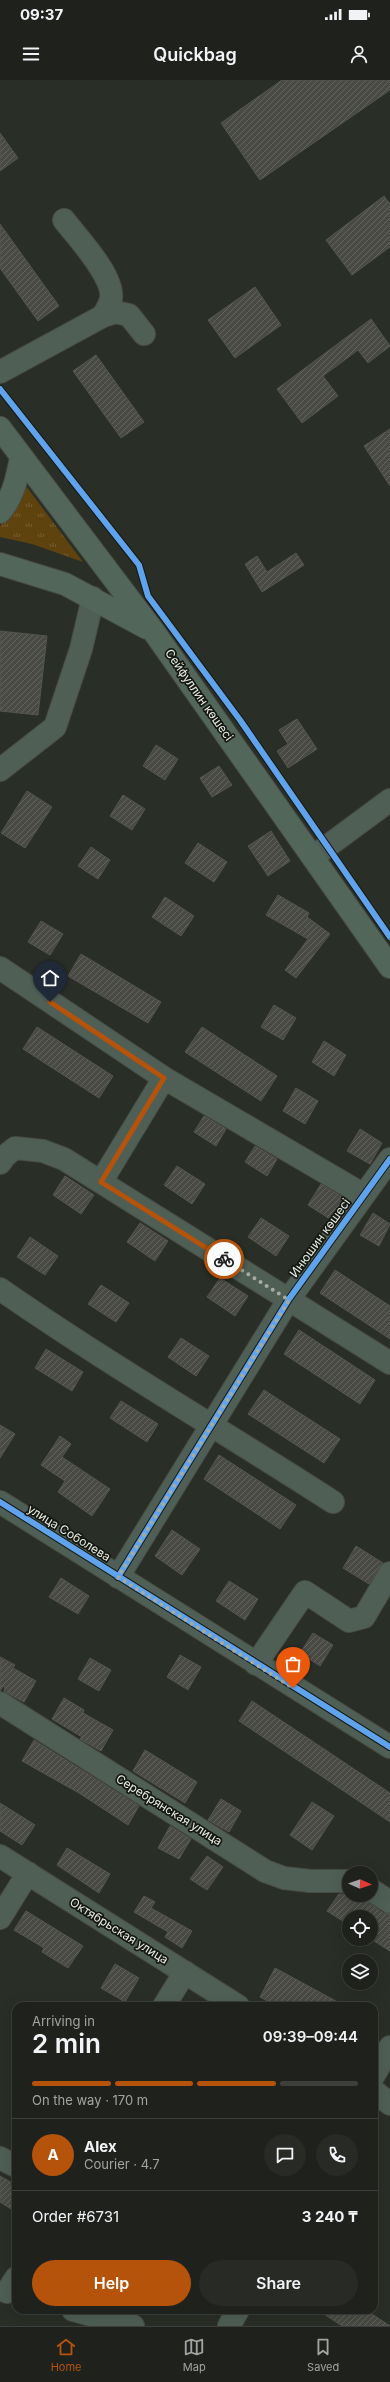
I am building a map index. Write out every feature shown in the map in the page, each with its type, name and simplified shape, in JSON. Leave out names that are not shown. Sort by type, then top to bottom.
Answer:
[{"type":"main road","name":"Сейфуллин көшесі","points":[[0,428],[154,632],[390,967]]},
{"type":"main road","points":[[0,487],[17,451]]},
{"type":"main road","points":[[0,512],[8,503],[16,484],[17,451]]},
{"type":"main road","points":[[0,564],[65,584],[154,632]]},
{"type":"street","points":[[64,220],[103,270],[110,285],[111,298],[103,316]]},
{"type":"street","points":[[0,372],[103,316],[115,312],[130,315],[144,334]]},
{"type":"street","points":[[0,770],[55,727],[81,649],[93,598]]},
{"type":"street","points":[[313,857],[390,800]]},
{"type":"street","points":[[0,968],[164,1078],[364,1195]]},
{"type":"street","points":[[101,1182],[164,1078]]},
{"type":"street","points":[[0,1163],[5,1156],[15,1148],[38,1150],[64,1159],[390,1363]]},
{"type":"street","name":"Инюшин көшесі","points":[[118,1577],[289,1300],[390,1159]]},
{"type":"street","points":[[0,1289],[68,1336],[212,1424],[334,1502]]},
{"type":"street","name":"улица Соболева","points":[[0,1502],[390,1747]]},
{"type":"street","points":[[256,1664],[305,1592],[349,1621],[364,1617],[390,1573]]},
{"type":"street","name":"Серебрянская улица","points":[[0,1702],[265,1871],[284,1878],[310,1881],[342,1881]]},
{"type":"street","name":"Октябрьская улица","points":[[0,1856],[232,2002]]},
{"type":"street","points":[[0,1918],[28,1873]]},
{"type":"street","points":[[378,1894],[390,1902]]},
{"type":"street","points":[[166,2002],[185,1972]]},
{"type":"street","points":[[378,2068],[390,2047]]},
{"type":"street","points":[[378,2094],[390,2104]]},
{"type":"street","points":[[0,2158],[12,2164]]},
{"type":"street","points":[[88,2314],[133,2326]]},
{"type":"street","points":[[229,2326],[236,2314]]},
{"type":"green space","points":[[26,486],[83,562],[32,544],[0,537],[0,526],[21,501]]},
{"type":"building","points":[[282,80],[390,80],[390,90],[260,180],[221,123]]},
{"type":"building","points":[[0,133],[18,158],[0,171]]},
{"type":"building","points":[[384,196],[390,204],[390,247],[352,275],[326,240]]},
{"type":"building","points":[[0,224],[59,306],[38,321],[0,268]]},
{"type":"building","points":[[255,287],[281,325],[235,358],[208,320]]},
{"type":"building","points":[[371,319],[390,346],[368,363],[358,350],[323,376],[338,396],[302,423],[277,389]]},
{"type":"building","points":[[96,355],[144,422],[121,438],[73,371]]},
{"type":"building","points":[[390,429],[390,486],[364,446]]},
{"type":"building","points":[[296,553],[304,565],[262,592],[245,564],[257,556],[267,572]]},
{"type":"building","points":[[0,631],[47,636],[38,715],[0,711]]},
{"type":"building","points":[[297,719],[317,749],[288,768],[277,751],[288,744],[279,730]]},
{"type":"building","points":[[156,745],[178,759],[165,780],[143,766]]},
{"type":"building","points":[[219,766],[232,785],[212,797],[200,778]]},
{"type":"building","points":[[27,791],[52,807],[25,848],[1,833]]},
{"type":"building","points":[[123,795],[145,809],[132,830],[110,816]]},
{"type":"building","points":[[271,831],[290,861],[268,876],[248,846]]},
{"type":"building","points":[[198,843],[227,862],[214,882],[185,863]]},
{"type":"building","points":[[91,847],[110,860],[98,879],[78,866]]},
{"type":"building","points":[[278,895],[309,913],[307,917],[330,934],[296,978],[285,970],[308,939],[266,915]]},
{"type":"building","points":[[165,897],[194,916],[181,936],[152,917]]},
{"type":"building","points":[[41,921],[63,934],[50,955],[28,942]]},
{"type":"building","points":[[81,954],[161,1002],[148,1023],[68,976]]},
{"type":"building","points":[[274,1005],[296,1018],[283,1040],[261,1027]]},
{"type":"building","points":[[37,1027],[113,1076],[99,1098],[23,1049]]},
{"type":"building","points":[[202,1027],[277,1076],[261,1101],[185,1052]]},
{"type":"building","points":[[324,1041],[346,1055],[334,1076],[312,1062]]},
{"type":"building","points":[[296,1088],[318,1101],[305,1124],[283,1111]]},
{"type":"building","points":[[204,1116],[226,1129],[216,1146],[194,1132]]},
{"type":"building","points":[[360,1129],[382,1143],[370,1164],[347,1151]]},
{"type":"building","points":[[255,1146],[277,1159],[267,1176],[245,1162]]},
{"type":"building","points":[[177,1166],[205,1184],[192,1204],[164,1185]]},
{"type":"building","points":[[65,1176],[94,1195],[81,1214],[53,1195]]},
{"type":"building","points":[[321,1184],[344,1198],[330,1219],[308,1205]]},
{"type":"building","points":[[373,1213],[390,1224],[379,1246],[360,1235]]},
{"type":"building","points":[[261,1218],[289,1236],[276,1256],[248,1237]]},
{"type":"building","points":[[140,1223],[168,1241],[155,1261],[127,1242]]},
{"type":"building","points":[[30,1237],[58,1256],[45,1275],[17,1257]]},
{"type":"building","points":[[335,1270],[390,1306],[390,1339],[320,1293]]},
{"type":"building","points":[[220,1278],[248,1296],[235,1316],[207,1297]]},
{"type":"building","points":[[101,1285],[129,1303],[116,1322],[88,1304]]},
{"type":"building","points":[[299,1330],[375,1380],[360,1404],[284,1354]]},
{"type":"building","points":[[181,1338],[209,1356],[196,1376],[168,1357]]},
{"type":"building","points":[[46,1349],[83,1372],[72,1391],[35,1368]]},
{"type":"building","points":[[264,1390],[340,1439],[324,1463],[248,1414]]},
{"type":"building","points":[[121,1401],[158,1424],[147,1442],[110,1418]]},
{"type":"building","points":[[0,1425],[15,1434],[0,1458]]},
{"type":"building","points":[[60,1436],[71,1444],[62,1457],[110,1489],[92,1516],[58,1492],[65,1481],[41,1465]]},
{"type":"building","points":[[219,1455],[296,1505],[280,1529],[204,1479]]},
{"type":"building","points":[[172,1530],[200,1549],[182,1575],[155,1556]]},
{"type":"building","points":[[356,1546],[383,1563],[369,1584],[343,1568]]},
{"type":"building","points":[[61,1578],[89,1596],[78,1614],[49,1597]]},
{"type":"building","points":[[229,1581],[258,1599],[245,1620],[216,1601]]},
{"type":"building","points":[[313,1633],[333,1645],[320,1666],[300,1653]]},
{"type":"building","points":[[180,1655],[201,1667],[188,1690],[167,1677]]},
{"type":"building","points":[[0,1657],[15,1665],[13,1668],[36,1681],[24,1702],[4,1691],[5,1688],[3,1686],[0,1691]]},
{"type":"building","points":[[90,1658],[111,1670],[99,1691],[78,1679]]},
{"type":"building","points":[[64,1698],[84,1710],[83,1713],[113,1730],[101,1751],[80,1739],[82,1737],[52,1719]]},
{"type":"building","points":[[252,1701],[390,1793],[390,1822],[239,1721]]},
{"type":"building","points":[[34,1740],[139,1806],[128,1825],[79,1793],[22,1761]]},
{"type":"building","points":[[145,1750],[197,1782],[185,1803],[133,1771]]},
{"type":"building","points":[[221,1799],[241,1811],[229,1832],[208,1820]]},
{"type":"building","points":[[312,1802],[334,1816],[312,1850],[290,1835]]},
{"type":"building","points":[[0,1803],[35,1825],[22,1845],[0,1831]]},
{"type":"building","points":[[170,1826],[191,1839],[179,1859],[158,1848]]},
{"type":"building","points":[[67,1848],[110,1874],[99,1893],[57,1865]]},
{"type":"building","points":[[207,1856],[223,1867],[207,1890],[190,1879]]},
{"type":"building","points":[[339,1894],[342,1894],[342,1902],[368,1902],[383,1913],[390,1914],[390,1951],[378,1943],[378,1910],[342,1910],[342,1921],[327,1911]]},
{"type":"building","points":[[144,1896],[155,1902],[151,1908],[192,1931],[182,1948],[165,1937],[168,1932],[134,1912]]},
{"type":"building","points":[[26,1911],[83,1946],[68,1968],[42,1952],[44,1948],[14,1930]]},
{"type":"building","points":[[115,1964],[139,1978],[125,2002],[101,1988]]},
{"type":"building","points":[[275,1968],[338,2002],[269,2002],[260,1997]]},
{"type":"building","points":[[0,2176],[12,2183],[12,2210],[0,2202]]},
{"type":"building","points":[[324,2314],[372,2314],[390,2326],[342,2326]]},
{"type":"cycle path","points":[[0,389],[139,565],[148,596],[240,720],[390,937]]},
{"type":"cycle path","points":[[118,1577],[289,1299],[390,1159]]},
{"type":"cycle path","points":[[0,1502],[390,1747]]},
{"type":"way so far","points":[[224,1259],[289,1300],[118,1577],[293,1688]]},
{"type":"route","points":[[50,1002],[164,1078],[101,1182],[224,1259]]}]
